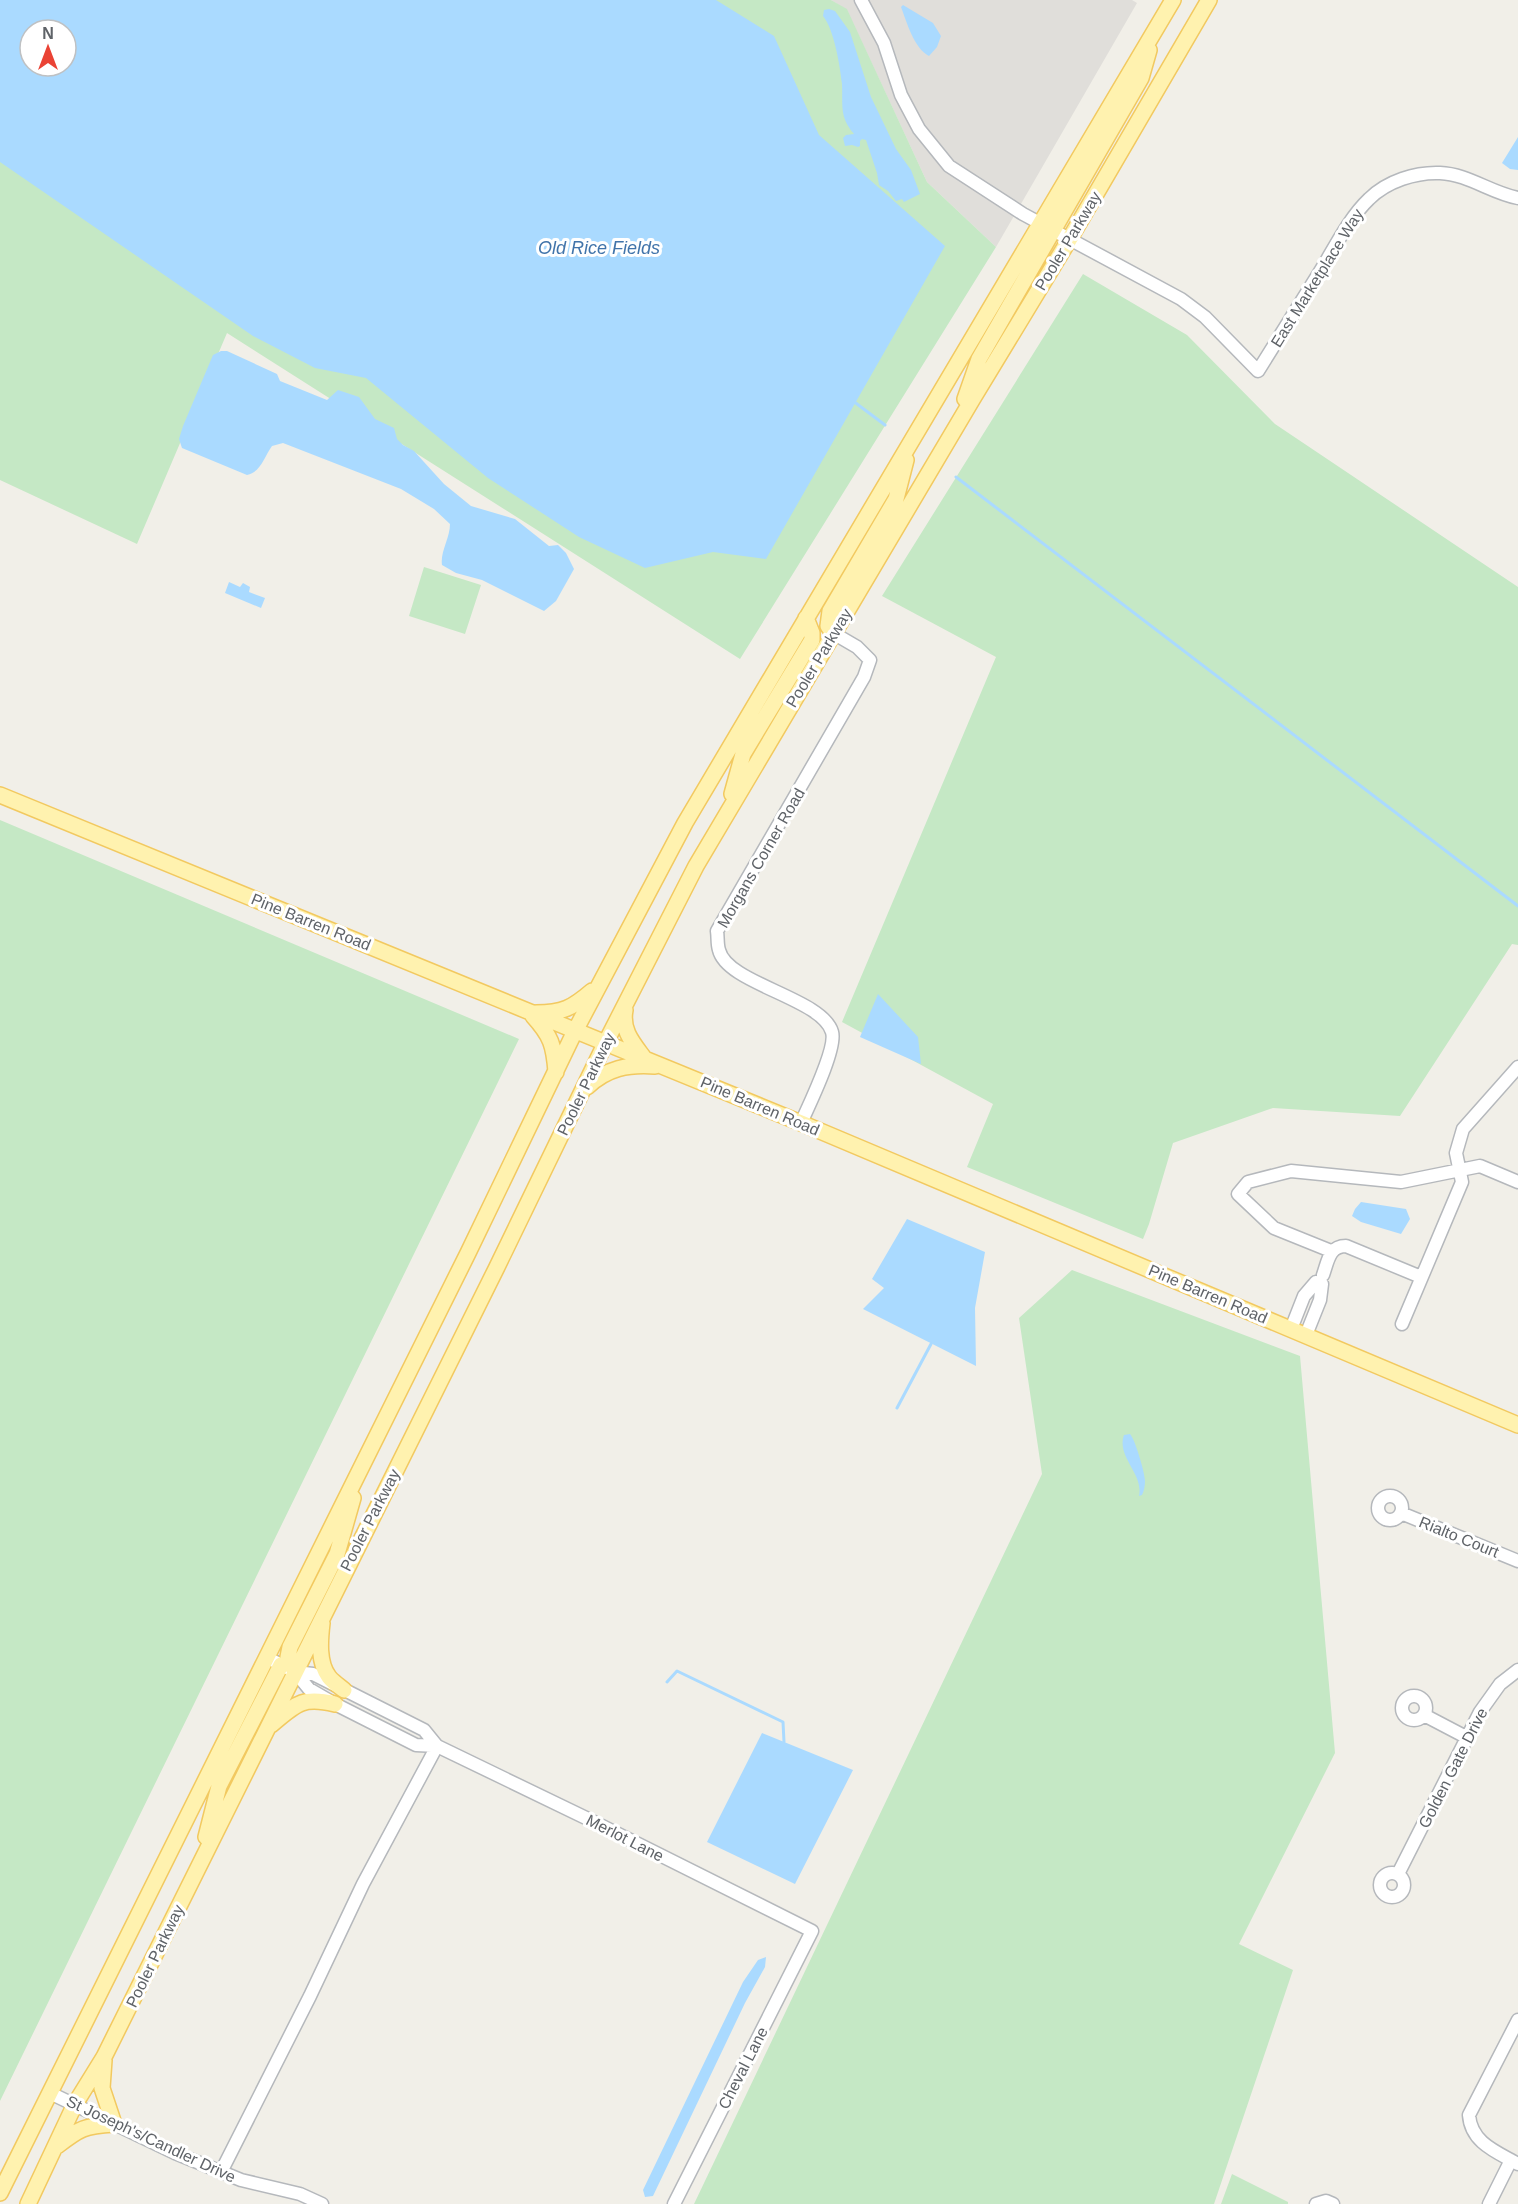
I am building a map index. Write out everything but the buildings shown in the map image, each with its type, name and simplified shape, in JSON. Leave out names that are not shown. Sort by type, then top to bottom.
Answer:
[{"type":"main road","points":[[954,429],[979,359],[1047,227],[1141,78],[1155,30],[1173,0]]},
{"type":"main road","name":"Pooler Parkway","points":[[28,2204],[75,2104],[104,2057],[267,1729],[288,1668],[323,1615],[606,1042],[696,866],[954,429],[1069,240],[1209,0]]},
{"type":"main road","name":"Pooler Parkway","points":[[0,2193],[575,1031],[685,823],[910,442],[1047,227]]},
{"type":"main road","points":[[833,633],[828,626],[830,610],[896,499],[910,442]]},
{"type":"main road","points":[[727,814],[744,754],[812,640],[810,625],[806,618]]},
{"type":"main road","name":"Pine Barren Road","points":[[0,795],[530,1013],[606,1042],[1518,1425]]},
{"type":"main road","points":[[530,1013],[562,1011],[575,1006],[599,986]]},
{"type":"main road","points":[[627,1001],[623,1019],[625,1029],[644,1058]]},
{"type":"main road","points":[[530,1013],[547,1031],[552,1041],[556,1072]]},
{"type":"main road","points":[[582,1091],[610,1070],[641,1065],[665,1067]]},
{"type":"main road","points":[[198,1869],[219,1786],[288,1668],[290,1647],[337,1554],[364,1460]]},
{"type":"main road","points":[[323,1615],[320,1639],[321,1658],[327,1675],[344,1690]]},
{"type":"main road","points":[[267,1729],[295,1705],[305,1701],[315,1700],[335,1704]]},
{"type":"main road","points":[[54,2148],[78,2130],[114,2124],[102,2088],[104,2057]]},
{"type":"street","points":[[861,0],[884,44],[901,95],[919,129],[949,166],[1069,240]]},
{"type":"street","name":"East Marketplace Way","points":[[1069,240],[1194,308],[1205,316],[1258,371],[1346,228],[1364,204],[1378,191],[1412,176],[1441,173],[1468,179],[1502,194],[1518,198]]},
{"type":"street","name":"Morgans Corner Road","points":[[801,1123],[831,1049],[833,1032],[823,1017],[731,968],[719,951],[717,931],[864,678],[870,660],[857,647],[833,633]]},
{"type":"street","points":[[1402,1323],[1462,1182],[1456,1153],[1465,1126],[1518,1067]]},
{"type":"street","points":[[1331,1251],[1270,1225],[1238,1194],[1245,1185],[1291,1170],[1401,1182],[1480,1166],[1518,1182]]},
{"type":"street","points":[[1291,1329],[1304,1296],[1320,1280],[1331,1251],[1341,1246],[1421,1277]]},
{"type":"street","points":[[1306,1335],[1321,1295],[1320,1280]]},
{"type":"street","name":"Rialto Court","points":[[1401,1513],[1518,1561]]},
{"type":"street","name":"Merlot Lane","points":[[266,1657],[288,1668],[313,1674],[424,1730],[437,1746]]},
{"type":"street","name":"Merlot Lane","points":[[288,1668],[309,1689],[416,1745],[437,1746],[812,1931]]},
{"type":"street","name":"Golden Gate Drive","points":[[1398,1874],[1480,1712],[1500,1684],[1518,1670]]},
{"type":"street","points":[[1424,1715],[1466,1737]]},
{"type":"street","points":[[221,2172],[310,1996],[363,1884],[437,1746]]},
{"type":"street","name":"Cheval Lane","points":[[674,2204],[812,1931]]},
{"type":"street","points":[[1489,2204],[1515,2162],[1484,2145],[1474,2133],[1469,2115],[1518,2020]]},
{"type":"street","name":"St Joseph's/Candler Drive","points":[[50,2093],[175,2153],[221,2172],[241,2180],[300,2194],[322,2204]]},
{"type":"street","points":[[1316,2204],[1326,2201],[1333,2204]]},
{"type":"shaded area","points":[[831,0],[1132,0],[1137,3],[996,247],[927,182],[847,10]]},
{"type":"green space","name":"Old Rice Fields","points":[[0,0],[831,0],[847,9],[927,182],[996,247],[740,659],[227,333],[137,544],[0,480]]},
{"type":"green space","points":[[1083,274],[1187,335],[1275,424],[1518,587],[1518,945],[1512,944],[1400,1116],[1273,1108],[1173,1143],[1143,1239],[967,1167],[993,1104],[842,1022],[996,657],[882,596]]},
{"type":"green space","points":[[424,567],[481,585],[465,634],[409,616]]},
{"type":"green space","points":[[0,820],[519,1039],[0,2101]]},
{"type":"green space","points":[[1072,1270],[1300,1356],[1335,1753],[1239,1944],[1293,1970],[1214,2204],[694,2204],[1042,1474],[1019,1318]]},
{"type":"green space","points":[[1232,2174],[1288,2202],[1288,2204],[1221,2204]]},
{"type":"water","name":"Old Rice Fields","points":[[0,0],[716,0],[774,36],[819,135],[945,246],[766,559],[713,552],[645,568],[579,537],[488,478],[366,378],[315,368],[253,336],[0,162]]},
{"type":"water","points":[[903,5],[933,23],[941,36],[937,47],[929,56],[919,47],[912,34],[901,7]]},
{"type":"water","points":[[824,10],[835,11],[850,32],[871,97],[896,149],[911,170],[920,194],[904,202],[902,199],[896,201],[879,185],[866,140],[862,139],[858,147],[845,146],[843,138],[854,134],[844,116],[838,58],[833,38],[823,16]]},
{"type":"water","points":[[1518,137],[1518,170],[1510,169],[1502,163]]},
{"type":"water","points":[[227,351],[277,374],[280,381],[327,400],[338,390],[359,397],[375,419],[394,428],[397,439],[414,451],[444,484],[471,506],[515,519],[549,546],[558,545],[566,553],[574,569],[556,601],[544,611],[482,580],[456,573],[442,565],[442,555],[450,524],[434,509],[401,489],[283,443],[272,446],[256,471],[247,475],[182,448],[179,439],[183,426],[213,355]]},
{"type":"water","points":[[229,582],[240,587],[243,583],[250,587],[249,592],[265,598],[261,608],[225,593]]},
{"type":"water","points":[[878,994],[918,1037],[921,1064],[860,1037]]},
{"type":"water","points":[[1361,1202],[1406,1209],[1410,1219],[1401,1234],[1361,1222],[1352,1216]]},
{"type":"water","points":[[907,1219],[985,1252],[975,1308],[976,1366],[863,1309],[884,1288],[872,1279]]},
{"type":"water","points":[[1130,1434],[1145,1477],[1144,1490],[1139,1496],[1138,1480],[1124,1451],[1124,1435]]},
{"type":"water","points":[[762,1733],[853,1770],[795,1884],[707,1842]]},
{"type":"water","points":[[766,1957],[765,1967],[745,2003],[653,2196],[645,2197],[643,2190],[743,1982],[758,1960]]},
{"type":"waterway","points":[[853,401],[885,425]]},
{"type":"waterway","points":[[956,477],[1518,906]]},
{"type":"waterway","points":[[897,1408],[931,1344]]},
{"type":"waterway","points":[[667,1682],[677,1671],[783,1722],[784,1742]]}]
